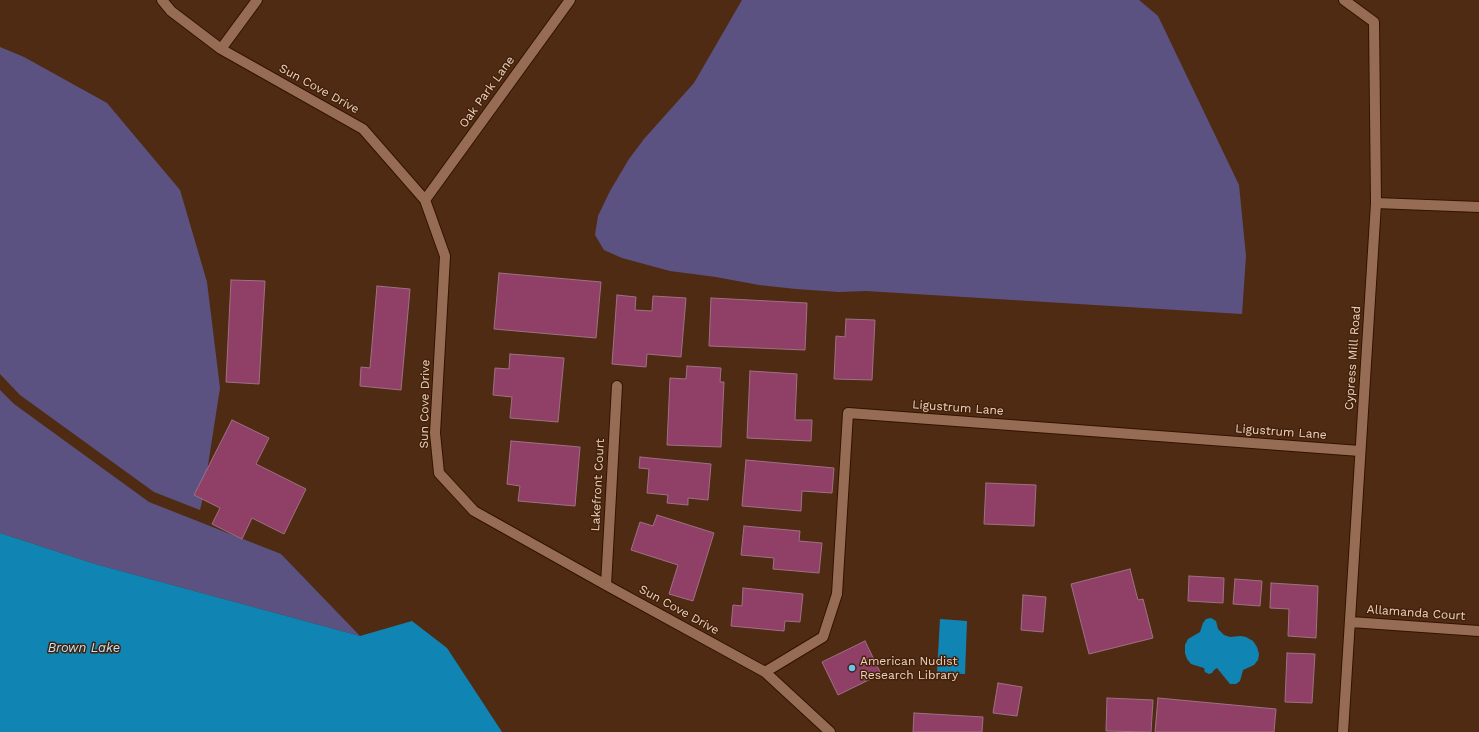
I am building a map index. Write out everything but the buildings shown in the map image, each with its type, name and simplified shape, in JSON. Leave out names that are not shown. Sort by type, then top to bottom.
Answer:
[{"type":"street","name":"Sun Cove Drive","points":[[162,0],[171,11],[221,49],[363,129],[425,200],[445,256],[435,433],[439,473],[474,511],[765,672],[830,732]]},
{"type":"street","points":[[221,49],[257,0]]},
{"type":"street","name":"Oak Park Lane","points":[[425,200],[570,0]]},
{"type":"street","name":"Cypress Mill Road","points":[[1343,732],[1376,203],[1374,22],[1344,0]]},
{"type":"street","points":[[1376,203],[1479,207]]},
{"type":"street","name":"Lakefront Court","points":[[606,585],[617,386]]},
{"type":"street","name":"Ligustrum Lane","points":[[765,672],[823,638],[837,594],[848,413],[1360,451]]},
{"type":"street","name":"Allamanda Court","points":[[1351,622],[1479,631]]},
{"type":"shaded area","points":[[742,0],[1139,0],[1158,16],[1239,185],[1246,256],[1242,314],[866,291],[839,292],[796,289],[759,285],[716,277],[670,271],[622,258],[604,250],[595,235],[598,216],[610,191],[629,159],[644,139],[694,83]]},
{"type":"shaded area","points":[[0,47],[24,57],[107,103],[180,190],[207,282],[220,388],[200,510],[154,492],[20,395],[0,374]]},
{"type":"shaded area","points":[[0,390],[14,404],[149,502],[281,554],[360,636],[95,564],[0,533]]},
{"type":"water","name":"Brown Lake","points":[[0,533],[95,564],[360,636],[412,621],[447,648],[502,732],[0,732]]},
{"type":"water","points":[[1211,618],[1216,621],[1218,629],[1224,635],[1230,637],[1246,637],[1253,641],[1257,647],[1259,654],[1258,660],[1254,665],[1243,670],[1240,681],[1236,684],[1230,684],[1217,668],[1209,674],[1205,672],[1204,668],[1191,664],[1187,659],[1185,645],[1188,639],[1200,632],[1206,619]]},
{"type":"water","points":[[940,619],[967,621],[965,674],[937,673]]},
{"type":"place","name":"American Nudist Research Library","points":[[852,668]]}]
